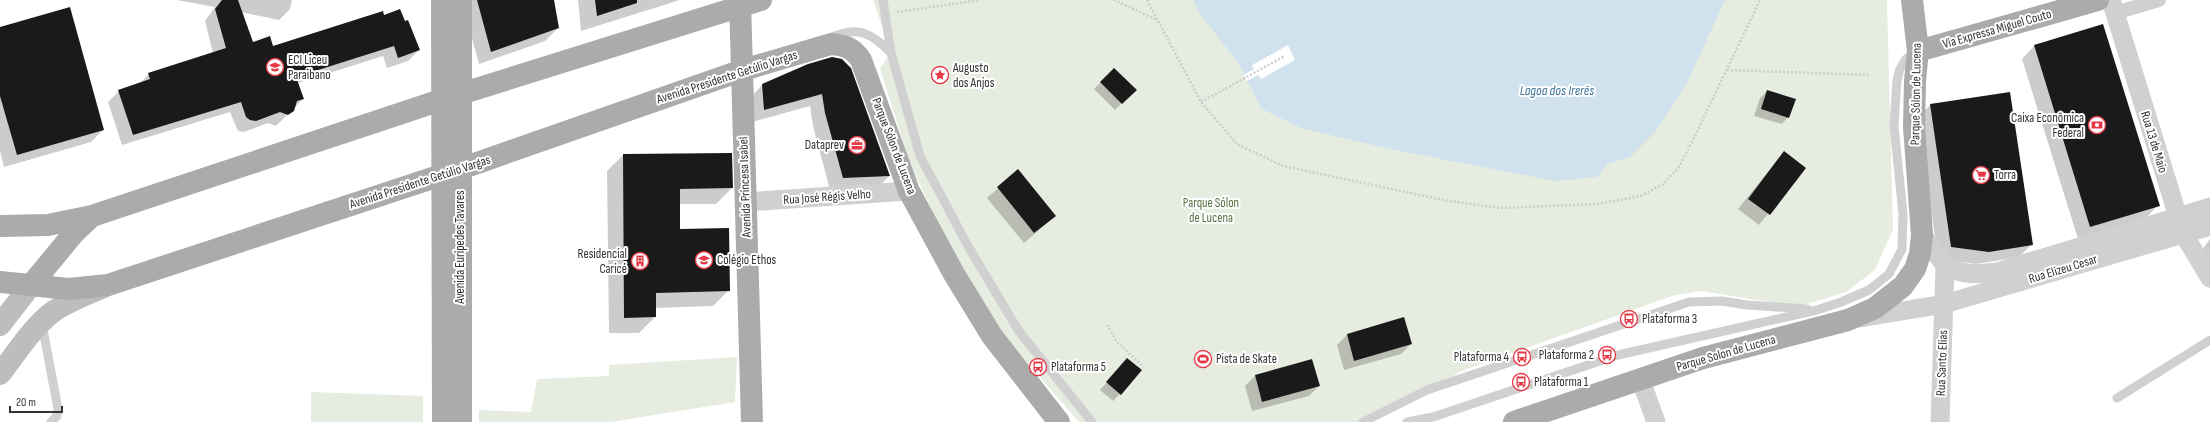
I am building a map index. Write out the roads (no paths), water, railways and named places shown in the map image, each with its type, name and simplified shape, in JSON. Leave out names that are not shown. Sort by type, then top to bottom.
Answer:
[{"type":"main road","name":"Avenida Eurípedes Tavares","points":[[442,0],[451,98],[451,172],[443,422]]},
{"type":"main road","name":"Avenida Eurípedes Tavares","points":[[451,98],[461,0]]},
{"type":"main road","points":[[0,226],[48,225],[92,216],[740,3],[761,0]]},
{"type":"main road","name":"Parque Sólon de Lucena","points":[[1848,320],[1875,308],[1903,286],[1915,269],[1920,254],[1922,236],[1914,127],[1915,81],[1918,51],[1912,0]]},
{"type":"main road","name":"Avenida Princesa Isabel","points":[[740,3],[752,422]]},
{"type":"main road","name":"Via Expressa Miguel Couto","points":[[1918,51],[2108,4]]},
{"type":"main road","name":"Parque Sólon de Lucena","points":[[805,51],[832,44],[844,45],[858,55],[868,76],[909,191],[954,274],[992,336],[1059,422]]},
{"type":"main road","name":"Avenida Presidente Getúlio Vargas","points":[[0,282],[69,290],[108,285],[451,172],[742,70],[805,51]]},
{"type":"main road","name":"Avenida Eurípedes Tavares","points":[[451,172],[461,422]]},
{"type":"main road","points":[[0,325],[74,233],[92,216]]},
{"type":"main road","points":[[0,374],[42,322],[65,304],[108,285]]},
{"type":"main road","name":"Parque Solon de Lucena","points":[[1514,422],[1640,378],[1703,358],[1848,320]]},
{"type":"street","points":[[2108,4],[2159,0]]},
{"type":"street","name":"Rua 13 de Maio","points":[[2108,4],[2180,225],[2210,278]]},
{"type":"street","name":"Rua José Régis Velho","points":[[746,202],[909,191]]},
{"type":"street","points":[[2180,225],[2210,207]]},
{"type":"street","points":[[2180,225],[2210,226]]},
{"type":"street","name":"Rua Elizeu Cesar","points":[[1945,265],[1956,272],[1972,274],[1997,272],[2180,225]]},
{"type":"street","name":"Rua Elizeu Cesar","points":[[1944,304],[2180,225]]},
{"type":"street","points":[[1922,236],[1945,265],[1944,304]]},
{"type":"street","name":"Parque Solon de Lucena","points":[[1848,320],[1944,304]]},
{"type":"street","name":"Rua Santo Elias","points":[[1940,422],[1944,304]]},
{"type":"street","points":[[1640,378],[1656,422]]},
{"type":"lane","points":[[883,0],[891,53],[920,156],[968,246],[1018,330],[1092,422]]},
{"type":"lane","points":[[805,51],[840,33],[856,31],[874,36],[891,53]]},
{"type":"lane","points":[[1407,422],[1433,417],[1618,355],[1817,310],[1869,290],[1889,274],[1902,249],[1903,214],[1894,126],[1897,80],[1900,69],[1906,59],[1918,51]]},
{"type":"lane","points":[[1363,422],[1427,390],[1689,302],[1722,301],[1746,305],[1817,310]]},
{"type":"lane","points":[[42,322],[58,409],[57,416],[51,422]]},
{"type":"lane","points":[[2117,398],[2210,340]]},
{"type":"water","name":"Lagoa dos Irerês","points":[[1193,0],[1725,0],[1686,85],[1656,131],[1630,157],[1607,164],[1597,177],[1556,181],[1394,150],[1301,128],[1262,109],[1237,61],[1200,14]]},
{"type":"place","name":"ECI Liceu Paraibano","points":[[275,67]]},
{"type":"place","name":"Augusto dos Anjos","points":[[940,75]]},
{"type":"place","name":"Caixa Econômica Federal","points":[[2097,125]]},
{"type":"place","name":"Dataprev","points":[[857,145]]},
{"type":"place","name":"Torra","points":[[1981,175]]},
{"type":"place","name":"Colégio Ethos","points":[[704,260]]},
{"type":"place","name":"Residencial Caricé","points":[[640,261]]},
{"type":"place","name":"Plataforma 3","points":[[1629,319]]},
{"type":"place","name":"Plataforma 2","points":[[1607,355]]},
{"type":"place","name":"Plataforma 4","points":[[1522,357]]},
{"type":"place","name":"Pista de Skate","points":[[1203,359]]},
{"type":"place","name":"Plataforma 5","points":[[1038,367]]},
{"type":"place","name":"Plataforma 1","points":[[1521,382]]}]
